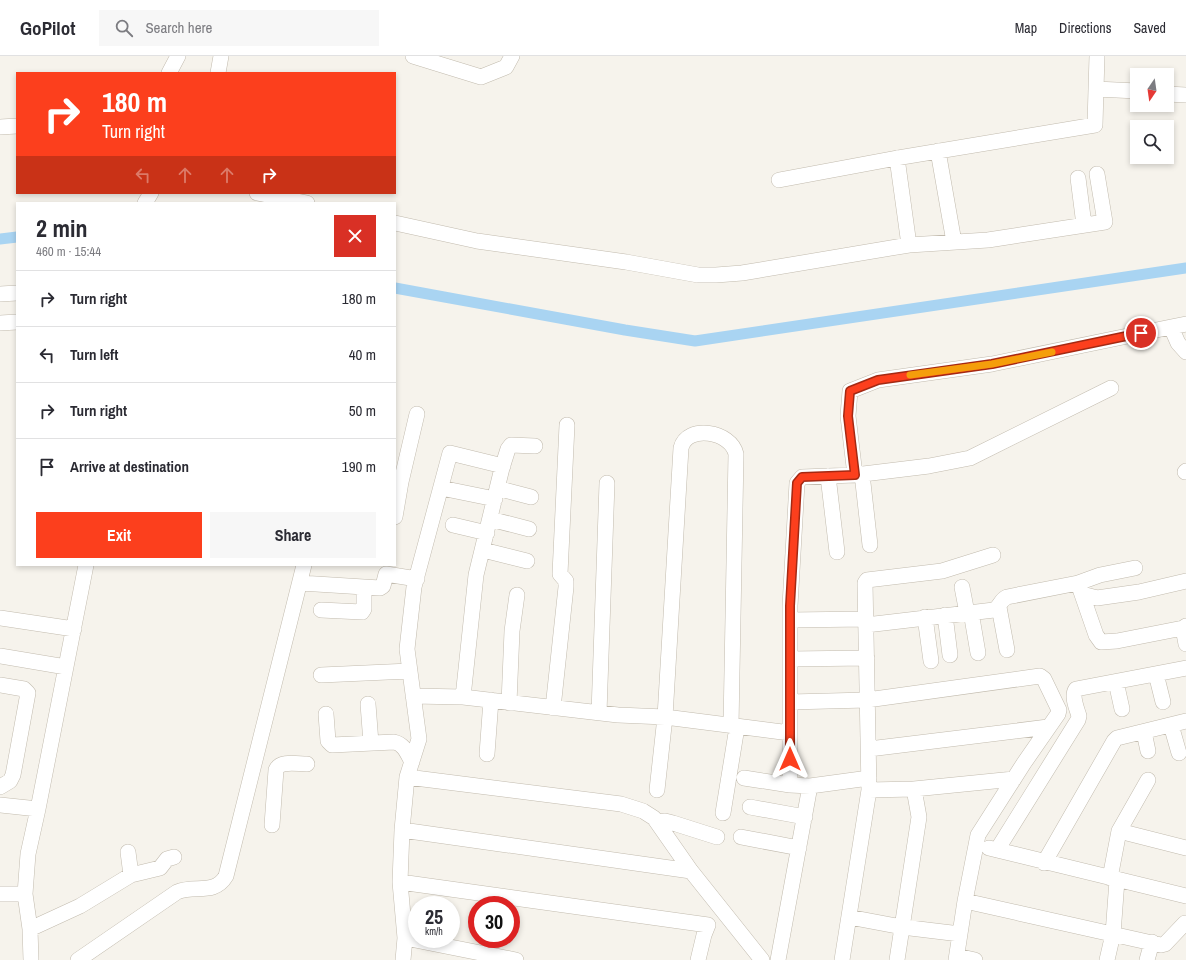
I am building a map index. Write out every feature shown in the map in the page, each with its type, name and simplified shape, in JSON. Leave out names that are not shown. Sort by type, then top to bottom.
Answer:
[{"type":"street","points":[[170,72],[178,56]]},
{"type":"street","points":[[218,72],[221,56]]},
{"type":"street","points":[[413,56],[481,76],[506,68],[512,56]]},
{"type":"street","points":[[779,180],[897,158],[1095,126],[1097,56]]},
{"type":"street","points":[[1096,89],[1130,91]]},
{"type":"street","points":[[1174,94],[1186,95]]},
{"type":"street","points":[[0,127],[16,126]]},
{"type":"street","points":[[938,151],[954,242]]},
{"type":"street","points":[[897,158],[909,245]]},
{"type":"street","points":[[396,223],[477,241],[626,262],[698,275],[716,275],[742,273],[909,245],[988,240],[1105,222],[1097,174]]},
{"type":"street","points":[[1078,178],[1084,225]]},
{"type":"street","points":[[262,194],[302,202]]},
{"type":"street","points":[[0,294],[16,293]]},
{"type":"street","points":[[0,323],[16,322]]},
{"type":"street","points":[[870,545],[848,416],[850,391],[878,380],[992,364],[1186,324]]},
{"type":"street","points":[[1171,327],[1178,343],[1186,352]]},
{"type":"street","points":[[790,786],[790,620],[797,483],[802,477],[858,474],[929,466],[970,458],[1112,388]]},
{"type":"street","points":[[396,511],[401,482],[417,414]]},
{"type":"street","points":[[553,708],[566,587],[566,581],[560,574],[567,425]]},
{"type":"street","points":[[657,790],[665,717],[681,448],[685,439],[699,434],[710,434],[726,440],[732,445],[736,454],[734,726],[723,813]]},
{"type":"street","points":[[463,697],[475,583],[503,466],[508,449],[511,445],[535,446]]},
{"type":"street","points":[[403,960],[405,938],[400,882],[402,830],[407,777],[419,739],[407,649],[414,587],[450,453],[503,466]]},
{"type":"street","points":[[828,476],[837,552]]},
{"type":"street","points":[[599,713],[607,483]]},
{"type":"street","points":[[441,488],[531,497]]},
{"type":"street","points":[[453,525],[488,526],[529,530]]},
{"type":"street","points":[[482,550],[526,561]]},
{"type":"street","points":[[842,960],[869,784],[865,583],[867,580],[942,571],[993,555]]},
{"type":"street","points":[[31,960],[30,929],[25,894],[28,854],[86,566]]},
{"type":"street","points":[[78,960],[177,892],[182,890],[210,888],[219,885],[226,876],[304,566]]},
{"type":"street","points":[[790,620],[866,622],[994,610],[999,607],[1004,598],[1007,597],[1080,589],[1100,576],[1135,568]]},
{"type":"street","points":[[300,583],[380,588],[383,586],[387,570],[417,579]]},
{"type":"street","points":[[1080,589],[1097,598],[1139,592],[1186,581]]},
{"type":"street","points":[[321,610],[362,612],[364,609],[364,587]]},
{"type":"street","points":[[962,587],[978,653]]},
{"type":"street","points":[[1080,589],[1096,634],[1101,642],[1117,641],[1184,627],[1186,644]]},
{"type":"street","points":[[509,703],[512,631],[517,595]]},
{"type":"street","points":[[999,607],[1007,650]]},
{"type":"street","points":[[945,615],[950,655]]},
{"type":"street","points":[[925,617],[932,661]]},
{"type":"street","points":[[0,618],[74,629]]},
{"type":"street","points":[[0,656],[66,667]]},
{"type":"street","points":[[790,659],[866,658]]},
{"type":"street","points":[[997,850],[1078,720],[1079,716],[1074,696],[1076,689],[1186,668]]},
{"type":"street","points":[[321,675],[410,672]]},
{"type":"street","points":[[1156,674],[1163,702]]},
{"type":"street","points":[[790,702],[867,700],[1040,676],[1044,679],[1059,710],[1058,714],[978,835],[956,958],[975,960]]},
{"type":"street","points":[[1116,682],[1122,709]]},
{"type":"street","points":[[0,684],[24,689],[28,694],[13,775],[10,781],[0,787]]},
{"type":"street","points":[[413,696],[463,697],[618,715],[665,717],[790,733]]},
{"type":"street","points":[[488,754],[491,700]]},
{"type":"street","points":[[368,704],[371,743]]},
{"type":"street","points":[[326,714],[328,741],[332,745],[399,743],[405,749],[412,762]]},
{"type":"street","points":[[1044,863],[1114,741],[1117,738],[1186,721]]},
{"type":"street","points":[[1171,725],[1179,752]]},
{"type":"street","points":[[869,749],[1048,727]]},
{"type":"street","points":[[1144,732],[1148,751]]},
{"type":"street","points":[[272,825],[276,770],[279,765],[282,764],[307,764]]},
{"type":"street","points":[[407,777],[621,804],[643,811],[654,818],[691,871],[762,960]]},
{"type":"street","points":[[744,778],[790,786],[869,784],[914,789],[1014,779]]},
{"type":"street","points":[[1107,960],[1113,934],[1113,879],[1119,831],[1148,780]]},
{"type":"street","points":[[778,960],[810,786]]},
{"type":"street","points":[[249,787],[274,789]]},
{"type":"street","points":[[897,960],[919,817],[914,789]]},
{"type":"street","points":[[0,805],[38,809]]},
{"type":"street","points":[[750,807],[805,817]]},
{"type":"street","points":[[657,822],[665,821],[717,837]]},
{"type":"street","points":[[402,830],[691,871]]},
{"type":"street","points":[[1119,831],[1186,848]]},
{"type":"street","points":[[741,837],[799,848]]},
{"type":"street","points":[[976,845],[1044,863],[1186,896]]},
{"type":"street","points":[[128,852],[131,875]]},
{"type":"street","points":[[30,929],[80,906],[131,875],[156,869],[163,865],[167,859],[174,857]]},
{"type":"street","points":[[400,882],[708,925]]},
{"type":"street","points":[[0,894],[25,894]]},
{"type":"street","points":[[965,901],[1161,944],[1165,944],[1185,923]]},
{"type":"street","points":[[698,960],[704,935],[717,903]]},
{"type":"street","points":[[849,917],[902,927],[960,934]]},
{"type":"street","points":[[405,938],[516,960]]},
{"type":"street","points":[[1148,960],[1152,942]]},
{"type":"waterway","points":[[0,239],[16,237]]},
{"type":"waterway","points":[[396,288],[625,330],[695,341],[1186,268]]},
{"type":"slow traffic","points":[[910,375],[992,364],[1052,352]]},
{"type":"route","points":[[790,759],[790,606],[797,483],[802,477],[855,475],[848,416],[850,391],[878,380],[992,364],[1141,333]]}]
